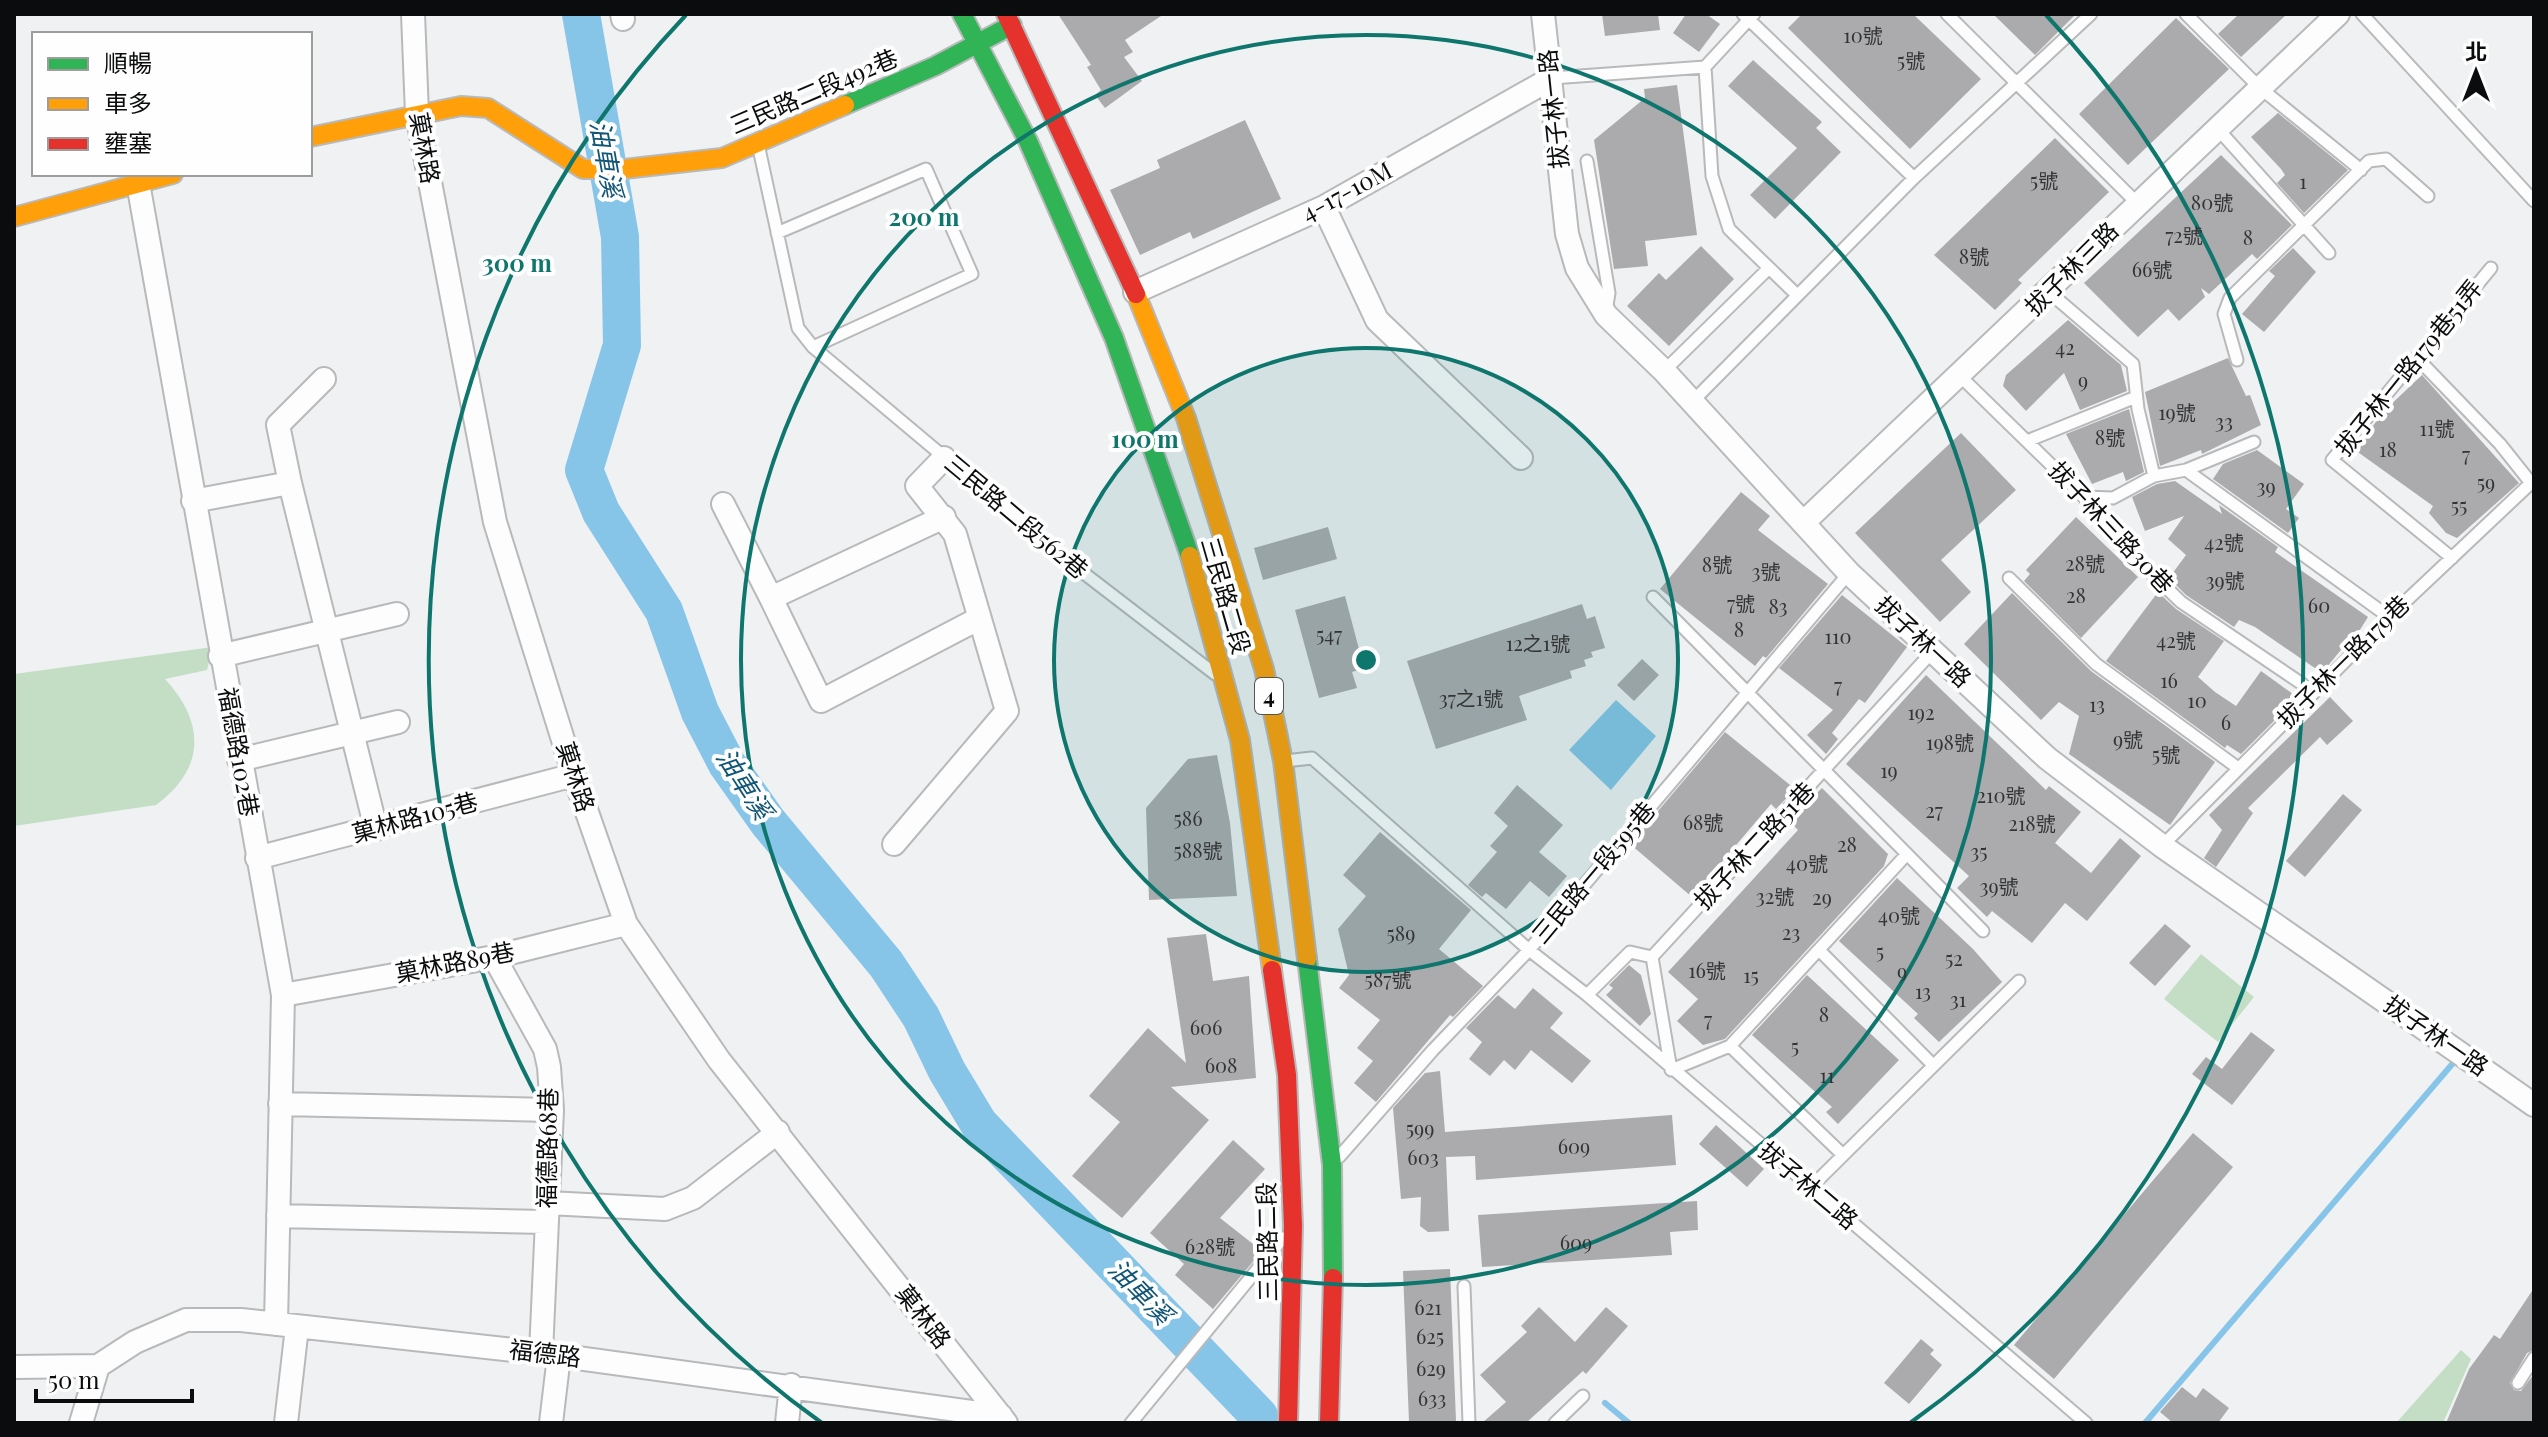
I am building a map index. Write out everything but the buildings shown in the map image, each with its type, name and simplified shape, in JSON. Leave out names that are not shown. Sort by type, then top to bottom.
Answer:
[{"type":"main road","name":"三民路二段","points":[[962,14],[1028,141],[1114,338],[1197,576],[1240,740],[1287,1075],[1293,1226],[1288,1423]]},
{"type":"main road","name":"三民路二段492巷","points":[[417,114],[461,106],[488,108],[583,169],[624,169],[722,158],[978,44],[1016,18]]},
{"type":"main road","name":"三民路二段","points":[[1016,18],[1186,418],[1264,669],[1283,761],[1332,1165],[1334,1333],[1329,1423]]},
{"type":"main road","points":[[312,137],[417,114]]},
{"type":"main road","points":[[14,217],[165,176]]},
{"type":"street","name":"菓林路","points":[[413,14],[417,114],[495,522],[574,775],[626,924],[719,1060],[1004,1420]]},
{"type":"street","name":"拔子林一路","points":[[1543,14],[1567,234],[1577,268],[1606,315],[1693,401],[1849,573],[2047,758],[2162,846],[2534,1105]]},
{"type":"street","name":"拔子林三路","points":[[1804,522],[2338,14]]},
{"type":"street","name":"4-17-10M","points":[[1135,292],[1324,207],[1552,78]]},
{"type":"street","name":"福德路102巷","points":[[138,183],[220,656],[283,995],[278,1216],[286,1326],[286,1423]]},
{"type":"street","points":[[1324,207],[1377,320],[1521,458]]},
{"type":"street","points":[[324,379],[278,425],[376,829]]},
{"type":"street","points":[[894,844],[1007,711],[955,534],[917,486],[944,458]]},
{"type":"street","points":[[193,501],[290,483]]},
{"type":"street","points":[[723,504],[821,701],[978,619]]},
{"type":"street","points":[[771,598],[944,517]]},
{"type":"street","points":[[220,656],[397,614]]},
{"type":"street","points":[[1224,682],[1272,710]]},
{"type":"street","points":[[239,760],[398,722]]},
{"type":"street","name":"菓林路105巷","points":[[257,858],[574,775]]},
{"type":"street","name":"菓林路89巷","points":[[283,995],[494,957],[626,924]]},
{"type":"street","name":"福德路68巷","points":[[494,957],[545,1049],[552,1110],[547,1213],[551,1423]]},
{"type":"street","points":[[280,1104],[552,1110]]},
{"type":"street","points":[[278,1216],[665,1209],[693,1198],[778,1132]]},
{"type":"street","name":"福德路","points":[[98,1366],[135,1342],[186,1320],[286,1326],[550,1354],[791,1385],[1004,1420]]},
{"type":"street","points":[[14,1367],[98,1366],[81,1422],[91,1423]]},
{"type":"street","points":[[787,1423],[791,1385]]},
{"type":"lane","points":[[1947,14],[2138,204]]},
{"type":"lane","points":[[1693,401],[1914,178],[2091,14]]},
{"type":"lane","points":[[2186,14],[2259,87],[2361,170]]},
{"type":"lane","points":[[2362,14],[2534,201]]},
{"type":"lane","points":[[1797,295],[1729,229],[1712,176],[1705,67],[1748,16],[1914,178]]},
{"type":"lane","points":[[1552,78],[1705,67]]},
{"type":"lane","points":[[2217,128],[2329,253]]},
{"type":"lane","points":[[757,144],[798,328],[813,347],[972,274],[926,169],[777,233]]},
{"type":"lane","points":[[2237,360],[2224,314],[2230,298],[2369,161],[2386,159],[2428,196]]},
{"type":"lane","points":[[1587,161],[1609,293],[1606,315]]},
{"type":"lane","points":[[1664,371],[1769,268]]},
{"type":"lane","name":"拔子林一路179巷51弄","points":[[2452,558],[2332,460],[2491,268]]},
{"type":"lane","points":[[2049,292],[2133,364],[2136,397],[2154,476]]},
{"type":"lane","name":"三民路二段562巷","points":[[813,347],[1068,561],[1224,682]]},
{"type":"lane","name":"拔子林一路179巷","points":[[2162,846],[2389,617],[2531,483],[2500,444],[2418,359]]},
{"type":"lane","name":"拔子林三路30巷","points":[[1960,376],[2084,497],[2108,531],[2181,602],[2314,692]]},
{"type":"lane","points":[[2027,441],[2136,397]]},
{"type":"lane","points":[[2084,497],[2113,498],[2154,476],[2186,470],[2254,442]]},
{"type":"lane","points":[[2186,470],[2389,617]]},
{"type":"lane","name":"三民路一段595巷","points":[[1332,1165],[1433,1050],[1529,950],[1849,573]]},
{"type":"lane","points":[[2009,578],[2096,664],[2238,768]]},
{"type":"lane","points":[[1653,597],[1983,931]]},
{"type":"lane","name":"拔子林二路51巷","points":[[1652,957],[1933,651]]},
{"type":"lane","name":"拔子林二路","points":[[1283,761],[1312,758],[1529,950],[1587,995],[2086,1423]]},
{"type":"lane","points":[[1587,995],[1630,952],[1652,957],[1671,1070],[1730,1046],[1907,854]]},
{"type":"lane","points":[[1819,950],[1933,1065]]},
{"type":"lane","points":[[1810,1188],[2019,981]]},
{"type":"lane","points":[[1730,1046],[1843,1155]]},
{"type":"lane","points":[[1131,1423],[1293,1226]]},
{"type":"lane","points":[[1464,1286],[1469,1423]]},
{"type":"lane","points":[[2518,1383],[2534,1358]]},
{"type":"lane","points":[[1555,1423],[1583,1396]]},
{"type":"green space","points":[[213,647],[207,670],[165,679],[188,712],[194,745],[184,776],[172,791],[156,805],[14,826],[14,674]]},
{"type":"green space","points":[[2201,954],[2254,997],[2218,1042],[2164,999]]},
{"type":"green space","points":[[2461,1350],[2471,1359],[2443,1423],[2396,1423]]},
{"type":"water","points":[[1616,700],[1656,736],[1611,790],[1569,750]]},
{"type":"waterway","name":"油車溪","points":[[581,14],[620,237],[622,345],[584,470],[601,512],[664,611],[700,712],[727,764],[768,822],[886,964],[921,1017],[947,1071],[979,1124],[1259,1416]]},
{"type":"waterway","points":[[2145,1423],[2454,1062]]},
{"type":"waterway","points":[[1605,1403],[1629,1423]]},
{"type":"traffic: fast","points":[[962,14],[1028,141],[1114,338],[1190,556]]},
{"type":"traffic: fast","points":[[845,105],[935,66],[1012,25]]},
{"type":"traffic: fast","points":[[1307,959],[1332,1165],[1333,1278]]},
{"type":"traffic: slow","points":[[312,137],[461,106],[488,108],[583,169],[624,169],[722,158],[845,105]]},
{"type":"traffic: slow","points":[[14,217],[166,176]]},
{"type":"traffic: slow","points":[[1136,294],[1186,418],[1264,669],[1283,761],[1307,959]]},
{"type":"traffic: slow","points":[[1190,556],[1240,740],[1272,970]]},
{"type":"traffic: jam","points":[[1006,14],[1136,294]]},
{"type":"traffic: jam","points":[[1272,970],[1287,1075],[1293,1226],[1288,1423]]},
{"type":"traffic: jam","points":[[1329,1423],[1333,1278]]}]
